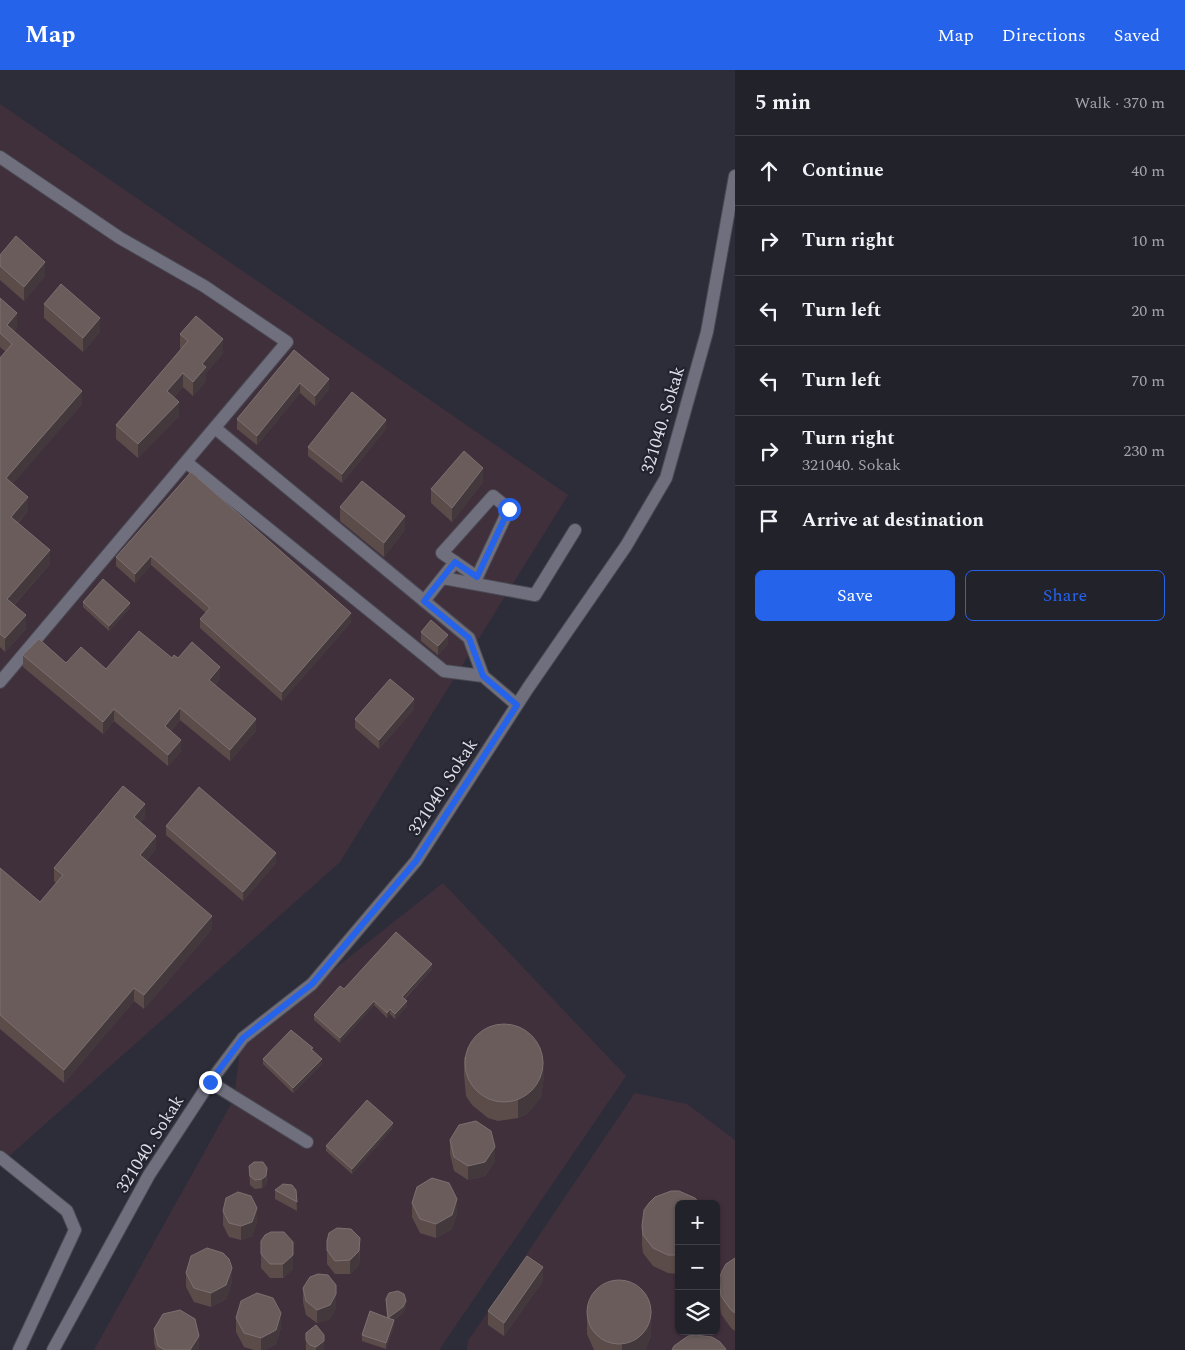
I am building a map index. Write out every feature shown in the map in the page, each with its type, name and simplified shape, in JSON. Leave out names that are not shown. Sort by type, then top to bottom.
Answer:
[{"type":"street","points":[[0,157],[120,238],[204,286],[287,342],[0,682]]},
{"type":"street","name":"321040. Sokak","points":[[53,1350],[149,1175],[210,1082],[243,1038],[312,984],[416,861],[517,705],[626,546],[666,478],[708,332],[735,176]]},
{"type":"street","points":[[215,428],[469,638],[483,676],[517,705]]},
{"type":"street","points":[[186,462],[444,671],[483,676]]},
{"type":"street","points":[[493,496],[509,509],[477,577],[455,562],[442,553],[493,496]]},
{"type":"street","points":[[443,578],[536,595],[575,530]]},
{"type":"street","points":[[424,601],[455,562]]},
{"type":"street","points":[[210,1082],[307,1142]]},
{"type":"street","points":[[0,1157],[67,1211],[75,1230],[19,1350]]},
{"type":"shaded area","points":[[0,104],[568,495],[340,862],[0,1164]]},
{"type":"shaded area","points":[[443,883],[626,1076],[439,1350],[94,1350],[234,1099],[241,1043]]},
{"type":"shaded area","points":[[635,1093],[687,1104],[735,1140],[735,1350],[467,1350],[468,1341]]},
{"type":"building","points":[[16,236],[45,262],[24,287],[0,266],[0,255]]},
{"type":"building","points":[[61,284],[100,318],[83,338],[44,304]]},
{"type":"building","points":[[0,298],[17,313],[7,325],[82,391],[6,478],[28,497],[11,517],[50,550],[7,599],[26,615],[5,638],[0,634],[0,358],[12,344],[0,333]]},
{"type":"building","points":[[196,316],[223,339],[202,364],[206,367],[193,382],[183,373],[167,391],[179,402],[138,444],[116,425],[188,341],[180,334]]},
{"type":"building","points":[[294,350],[329,379],[315,396],[300,383],[257,436],[237,419]]},
{"type":"building","points":[[352,392],[386,420],[342,474],[308,447]]},
{"type":"building","points":[[464,451],[483,468],[452,508],[431,489]]},
{"type":"building","points":[[191,472],[351,613],[282,692],[200,619],[210,608],[151,556],[135,574],[116,557]]},
{"type":"building","points":[[362,481],[405,516],[384,543],[340,507]]},
{"type":"building","points":[[103,579],[130,603],[109,626],[83,602]]},
{"type":"building","points":[[431,620],[448,635],[438,646],[421,632]]},
{"type":"building","points":[[139,631],[172,658],[174,655],[178,658],[192,642],[220,667],[209,680],[256,719],[230,750],[180,708],[165,726],[181,740],[168,755],[114,709],[103,722],[23,655],[39,639],[66,663],[81,647],[106,669]]},
{"type":"building","points":[[390,679],[414,699],[379,740],[355,719]]},
{"type":"building","points":[[123,786],[145,804],[134,817],[156,836],[140,855],[212,916],[144,995],[134,988],[64,1070],[0,1015],[0,868],[40,902],[63,875],[54,868]]},
{"type":"building","points":[[199,787],[276,853],[243,892],[166,826]]},
{"type":"building","points":[[396,932],[432,964],[402,997],[407,1001],[395,1014],[390,1009],[387,1013],[374,1001],[340,1038],[314,1015],[340,986],[344,989]]},
{"type":"building","points":[[496,1024],[512,1024],[526,1030],[537,1041],[543,1055],[543,1071],[537,1085],[526,1096],[512,1102],[496,1102],[482,1096],[471,1085],[465,1071],[465,1055],[471,1041],[482,1030]]},
{"type":"building","points":[[291,1030],[313,1048],[311,1049],[322,1059],[293,1088],[263,1059]]},
{"type":"building","points":[[367,1100],[393,1123],[352,1169],[326,1146]]},
{"type":"building","points":[[476,1121],[491,1131],[495,1147],[485,1162],[468,1166],[454,1157],[450,1140],[459,1125]]},
{"type":"building","points":[[254,1162],[263,1162],[267,1168],[266,1176],[262,1179],[255,1180],[250,1176],[249,1166]]},
{"type":"building","points":[[432,1178],[449,1183],[457,1199],[452,1215],[436,1224],[420,1219],[412,1203],[417,1187]]},
{"type":"building","points":[[283,1184],[292,1185],[296,1190],[297,1202],[275,1190]]},
{"type":"building","points":[[671,1191],[679,1191],[697,1200],[675,1200],[675,1255],[668,1255],[653,1248],[643,1235],[644,1210],[655,1197]]},
{"type":"building","points":[[238,1192],[251,1196],[257,1208],[252,1222],[241,1226],[229,1223],[223,1211],[226,1198]]},
{"type":"building","points":[[337,1228],[351,1229],[360,1238],[359,1251],[350,1260],[335,1261],[327,1250],[329,1233]]},
{"type":"building","points":[[271,1232],[284,1232],[293,1242],[293,1255],[283,1264],[270,1264],[261,1254],[261,1241],[265,1235]]},
{"type":"building","points":[[207,1248],[223,1253],[229,1259],[232,1268],[226,1285],[211,1293],[194,1288],[186,1273],[191,1256]]},
{"type":"building","points":[[527,1256],[543,1267],[504,1323],[488,1311]]},
{"type":"building","points":[[735,1258],[735,1313],[721,1296],[720,1276],[726,1264]]},
{"type":"building","points":[[318,1274],[328,1275],[336,1285],[336,1294],[330,1305],[317,1310],[306,1301],[303,1288],[310,1277]]},
{"type":"building","points":[[619,1280],[637,1285],[642,1289],[646,1294],[651,1312],[646,1330],[642,1335],[637,1339],[619,1344],[601,1339],[596,1335],[592,1330],[587,1312],[592,1294],[596,1289],[601,1285]]},
{"type":"building","points":[[398,1291],[404,1294],[406,1301],[403,1307],[388,1318],[386,1299],[389,1293]]},
{"type":"building","points":[[257,1293],[273,1298],[281,1313],[276,1330],[261,1338],[244,1333],[236,1318],[241,1301]]},
{"type":"building","points":[[180,1310],[195,1319],[199,1336],[190,1350],[165,1350],[158,1346],[154,1329],[163,1314]]},
{"type":"building","points":[[370,1311],[394,1320],[386,1343],[362,1335]]},
{"type":"building","points":[[316,1325],[324,1335],[324,1341],[316,1347],[310,1345],[306,1340],[306,1333]]},
{"type":"building","points":[[688,1336],[712,1337],[720,1342],[726,1350],[672,1350],[674,1346]]},
{"type":"route","points":[[210,1082],[243,1038],[312,984],[416,861],[517,705],[483,676],[469,638],[424,601],[455,562],[477,577],[509,509]]}]
